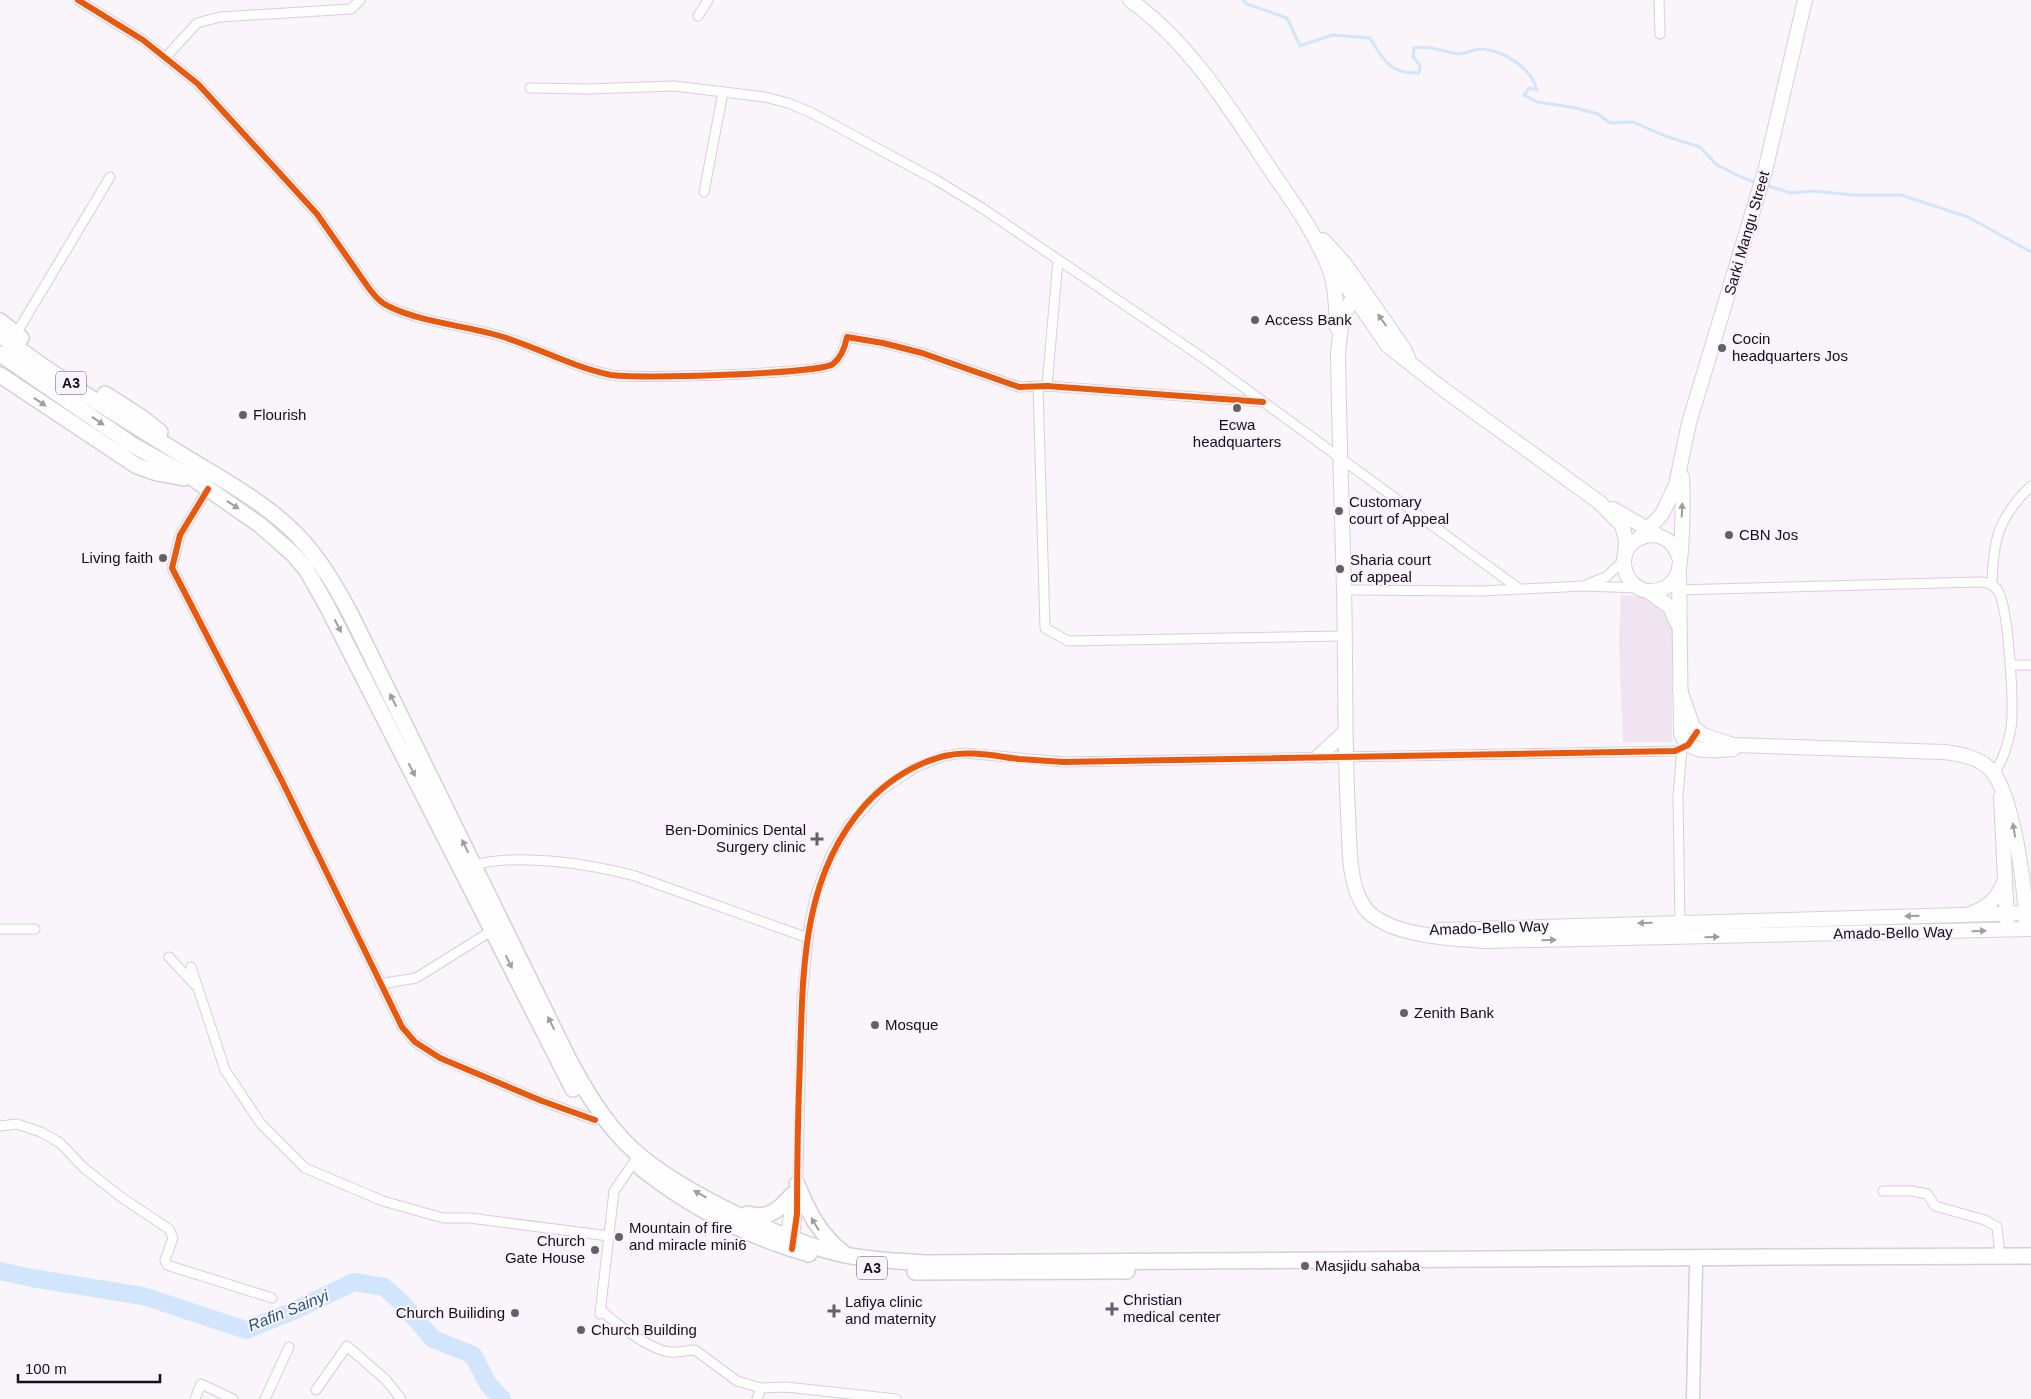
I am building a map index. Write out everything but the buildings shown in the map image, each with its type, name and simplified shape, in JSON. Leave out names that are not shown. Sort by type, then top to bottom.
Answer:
[{"type":"highway","points":[[0,321],[16,334],[141,417],[163,435],[173,449]]},
{"type":"highway","name":"A3","points":[[0,335],[142,430],[231,485],[279,519],[311,551],[333,582],[351,615],[469,867],[493,930],[556,1059],[595,1120],[613,1143],[637,1159],[789,1242],[845,1255],[924,1263],[1694,1256],[1866,1258],[2031,1256]]},
{"type":"highway","name":"A3","points":[[0,354],[132,444],[194,480],[260,525],[293,554],[306,569],[469,867],[584,1088],[610,1126],[656,1180],[690,1202],[741,1228],[789,1242],[857,1266],[884,1270],[936,1273],[2031,1265]]},
{"type":"highway","points":[[0,375],[137,466],[169,476],[194,480]]},
{"type":"highway","points":[[731,1210],[754,1216],[769,1215],[779,1209],[794,1189],[815,1225],[827,1240],[845,1255]]},
{"type":"main road","points":[[1130,0],[1166,29],[1202,70],[1308,226],[1329,268],[1335,296],[1338,352],[1339,460],[1344,590],[1344,755],[1351,857],[1356,889],[1366,910],[1381,922],[1414,931]]},
{"type":"main road","name":"Sarki Mangu Street","points":[[1682,464],[1689,423],[1765,171],[1805,0]]},
{"type":"main road","points":[[1308,226],[1329,246],[1388,346],[1450,394],[1599,502],[1649,535],[1673,544],[1679,563],[1673,582],[1648,590]]},
{"type":"main road","points":[[1318,246],[1356,292]]},
{"type":"main road","points":[[1338,352],[1342,318],[1356,292]]},
{"type":"main road","points":[[1625,557],[1630,545],[1649,535],[1670,500],[1682,464]]},
{"type":"main road","points":[[1682,464],[1679,563],[1680,726],[1685,747],[1707,750],[1754,747],[1955,753],[1977,760],[1997,779],[2013,822],[2029,929]]},
{"type":"main road","points":[[1599,502],[1622,525],[1626,540],[1626,574],[1670,606],[1679,629]]},
{"type":"main road","points":[[1680,690],[1690,721],[1697,732],[1718,741],[1754,747]]},
{"type":"main road","points":[[1319,756],[1345,732]]},
{"type":"main road","points":[[1997,779],[2005,879],[2006,930]]},
{"type":"main road","points":[[2021,878],[2031,896]]},
{"type":"main road","points":[[1968,914],[1983,908],[1996,898],[2005,879]]},
{"type":"main road","name":"Amado-Bello Way","points":[[1414,931],[2028,913]]},
{"type":"main road","name":"Amado-Bello Way","points":[[1414,931],[1460,940],[1486,941],[2029,929]]},
{"type":"street","points":[[78,0],[143,40],[198,84],[311,207],[376,298],[388,307],[500,336],[536,351],[612,375],[723,375],[823,366],[833,364],[843,352],[847,337],[883,343],[922,353],[1019,387],[1043,386],[1264,402]]},
{"type":"street","points":[[165,58],[197,23],[220,17],[352,9],[360,0]]},
{"type":"street","points":[[698,16],[708,0]]},
{"type":"street","points":[[1659,0],[1660,34]]},
{"type":"street","points":[[530,88],[674,86],[765,97],[788,103],[812,114],[959,194],[1058,260],[1264,402],[1339,460],[1518,588]]},
{"type":"street","points":[[704,192],[723,92]]},
{"type":"street","points":[[16,334],[110,177]]},
{"type":"street","points":[[1058,260],[1043,386],[1045,628],[1068,641],[1344,636]]},
{"type":"street","points":[[1992,584],[1997,535],[2002,522],[2031,486]]},
{"type":"street","points":[[208,489],[180,535],[172,568],[282,781],[402,1027],[426,1051],[542,1101],[595,1120]]},
{"type":"street","points":[[1583,586],[1606,578],[1625,557]]},
{"type":"street","points":[[1344,590],[1462,591],[1583,586],[1679,590],[1979,582],[1992,584],[1998,590],[2003,607],[2013,708],[2006,751],[1997,779]]},
{"type":"street","points":[[2010,665],[2031,665]]},
{"type":"street","points":[[1680,937],[1678,796],[1685,747],[1697,732]]},
{"type":"street","points":[[789,1242],[797,1161],[802,998],[808,938],[816,894],[822,874],[838,840],[868,802],[892,781],[932,760],[964,753],[1064,762],[1685,747]]},
{"type":"street","points":[[469,867],[516,861],[575,864],[609,869],[808,938]]},
{"type":"street","points":[[0,929],[35,930]]},
{"type":"street","points":[[380,984],[416,978],[493,930]]},
{"type":"street","points":[[169,957],[197,987]]},
{"type":"street","points":[[191,967],[225,1070],[261,1124],[305,1168],[383,1201],[443,1218],[470,1218],[609,1236]]},
{"type":"street","points":[[0,1126],[16,1124],[41,1132],[60,1143],[91,1174],[121,1197],[169,1229],[173,1238],[165,1260],[167,1265],[272,1298]]},
{"type":"street","points":[[637,1159],[614,1191],[600,1313],[654,1346],[670,1352],[695,1350],[737,1380],[760,1388],[786,1387],[896,1399]]},
{"type":"street","points":[[1883,1191],[1912,1190],[1926,1194],[1936,1206],[1985,1220],[1997,1227],[2000,1256]]},
{"type":"street","points":[[1693,1399],[1696,1266]]},
{"type":"street","points":[[316,1390],[347,1346],[386,1380],[401,1399]]},
{"type":"street","points":[[265,1399],[289,1347]]},
{"type":"street","points":[[195,1399],[201,1384],[234,1399]]},
{"type":"street","points":[[757,1399],[760,1388]]},
{"type":"street","points":[[811,1390],[816,1399]]},
{"type":"shaded area","points":[[1621,595],[1646,597],[1659,606],[1672,625],[1672,742],[1623,742],[1619,642]]},
{"type":"waterway","points":[[1243,0],[1247,4],[1287,18],[1300,46],[1332,35],[1370,38],[1379,53],[1389,64],[1394,68],[1409,73],[1419,73],[1420,65],[1413,57],[1414,48],[1431,48],[1459,54],[1479,49],[1491,50],[1508,57],[1523,68],[1534,82],[1537,90],[1529,88],[1524,95],[1537,102],[1576,108],[1598,114],[1610,123],[1633,122],[1665,136],[1700,147],[1717,165],[1757,183]]},
{"type":"waterway","points":[[1765,185],[1791,193],[1813,191],[1853,195],[1901,195],[1968,217],[2031,252]]},
{"type":"waterway","name":"Rafin Sainyi","points":[[0,1271],[143,1296],[246,1330],[291,1312],[354,1282],[384,1287],[401,1302],[433,1339],[473,1355],[488,1384],[502,1399]]},
{"type":"cycle path","points":[[78,0],[143,40],[198,84],[317,214],[375,296],[386,305],[416,317],[500,336],[582,367],[611,375],[726,375],[821,368],[833,364],[839,358],[847,337],[883,343],[922,353],[1019,387],[1047,386],[1263,402]]},
{"type":"cycle path","points":[[208,489],[180,535],[172,568],[282,781],[402,1027],[415,1042],[440,1058],[542,1101],[595,1120]]},
{"type":"cycle path","points":[[792,1249],[797,1214],[798,1117],[803,991],[810,925],[818,893],[829,862],[844,833],[873,797],[891,781],[911,769],[933,759],[953,754],[982,754],[1064,762],[1675,751],[1688,745],[1697,732]]},
{"type":"place","name":"Access Bank","points":[[1255,320]]},
{"type":"place","name":"Cocin headquarters Jos","points":[[1722,348]]},
{"type":"place","name":"Ecwa headquarters","points":[[1237,408]]},
{"type":"place","name":"Flourish","points":[[243,415]]},
{"type":"place","name":"Customary court of Appeal","points":[[1339,511]]},
{"type":"place","name":"CBN Jos","points":[[1729,535]]},
{"type":"place","name":"Living faith","points":[[163,558]]},
{"type":"place","name":"Sharia court of appeal","points":[[1340,569]]},
{"type":"place","name":"Ben-Dominics Dental Surgery clinic","points":[[817,839]]},
{"type":"place","name":"Zenith Bank","points":[[1404,1013]]},
{"type":"place","name":"Mosque","points":[[875,1025]]},
{"type":"place","name":"Mountain of fire and miracle mini6","points":[[619,1237]]},
{"type":"place","name":"Church Gate House","points":[[595,1250]]},
{"type":"place","name":"Masjidu sahaba","points":[[1305,1266]]},
{"type":"place","name":"Christian medical center","points":[[1112,1309]]},
{"type":"place","name":"Lafiya clinic and maternity","points":[[834,1311]]},
{"type":"place","name":"Church Builiding","points":[[515,1313]]},
{"type":"place","name":"Church Building","points":[[581,1330]]}]
